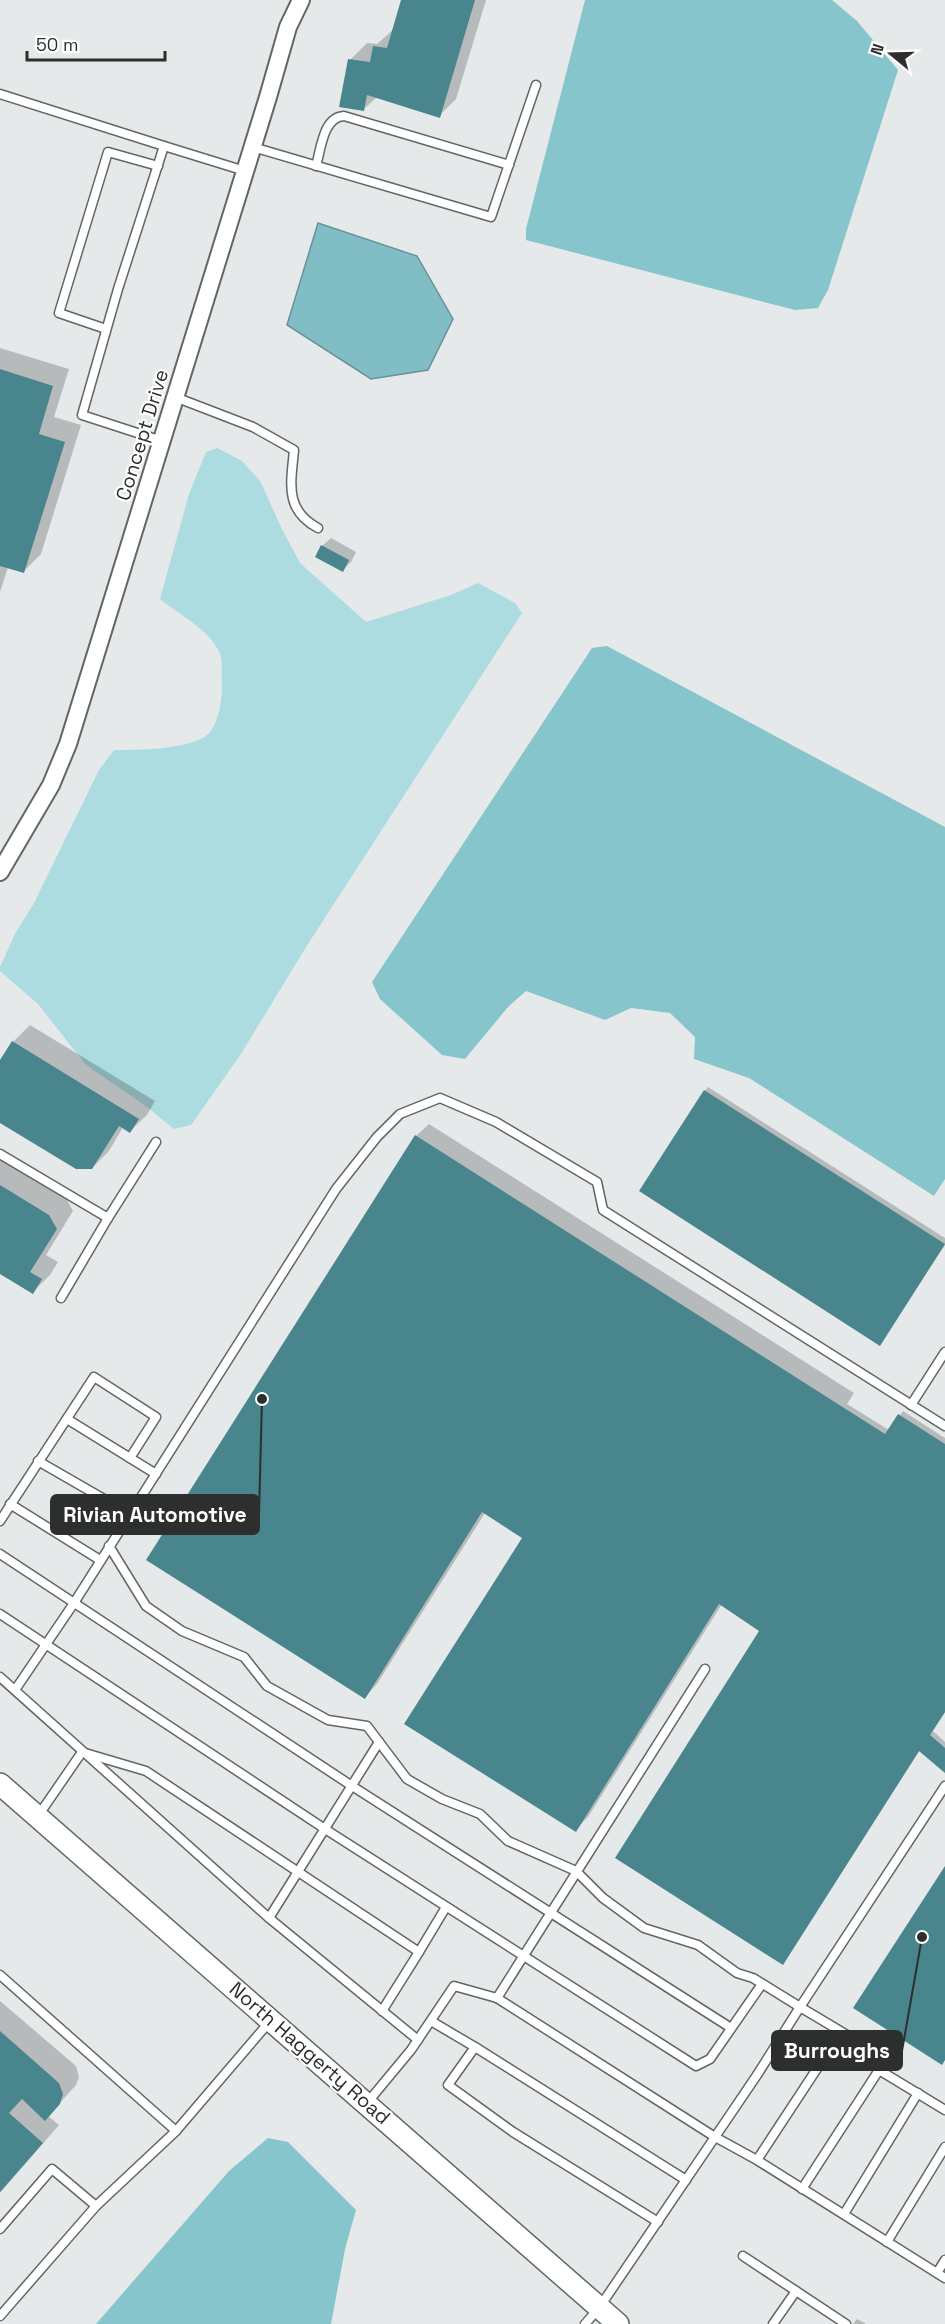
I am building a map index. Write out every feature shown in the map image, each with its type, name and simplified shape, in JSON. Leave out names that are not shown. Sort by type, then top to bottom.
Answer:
[{"type":"street","name":"Concept Drive","points":[[0,872],[51,785],[68,744],[288,27],[301,0]]},
{"type":"street","name":"North Haggerty Road","points":[[0,1784],[618,2324]]},
{"type":"lane","points":[[253,147],[491,217],[536,85]]},
{"type":"lane","points":[[0,94],[245,171]]},
{"type":"lane","points":[[316,166],[328,125],[338,117],[344,116],[509,165]]},
{"type":"lane","points":[[162,441],[82,415],[106,329],[164,146]]},
{"type":"lane","points":[[106,329],[59,313],[108,152],[158,166]]},
{"type":"lane","points":[[175,397],[253,427],[294,450],[290,492],[298,513],[318,528]]},
{"type":"lane","points":[[15,1690],[74,1603],[336,1189],[377,1137],[400,1114],[440,1098],[496,1122],[597,1182],[603,1210],[945,1426]]},
{"type":"lane","points":[[61,1298],[156,1142]]},
{"type":"lane","points":[[0,1154],[108,1218]]},
{"type":"lane","points":[[911,1405],[944,1354]]},
{"type":"lane","points":[[0,1521],[94,1377],[156,1417],[130,1458]]},
{"type":"lane","points":[[67,1419],[156,1474]]},
{"type":"lane","points":[[38,1461],[130,1514]]},
{"type":"lane","points":[[10,1504],[100,1560]]},
{"type":"lane","points":[[109,1546],[146,1606],[182,1631],[244,1658],[267,1686],[328,1720],[367,1726],[407,1779],[442,1799],[480,1814],[508,1841],[576,1871],[603,1898],[644,1928],[698,1945],[737,1973],[762,1984],[872,2050],[879,2070],[945,2110]]},
{"type":"lane","points":[[0,1554],[352,1786],[731,2028]]},
{"type":"lane","points":[[0,1614],[325,1829],[696,2066],[710,2059],[762,1984]]},
{"type":"lane","points":[[497,1998],[705,1669]]},
{"type":"lane","points":[[0,1677],[81,1752],[269,1918],[418,2040]]},
{"type":"lane","points":[[269,1918],[379,1742]]},
{"type":"lane","points":[[38,1816],[81,1752]]},
{"type":"lane","points":[[81,1752],[146,1771],[419,1952]]},
{"type":"lane","points":[[585,2324],[599,2308],[757,2075],[945,1785]]},
{"type":"lane","points":[[382,2011],[446,1907]]},
{"type":"lane","points":[[0,1975],[176,2131]]},
{"type":"lane","points":[[367,2103],[418,2040],[454,1986],[497,1998],[715,2137],[757,2160],[941,2276],[945,2260]]},
{"type":"lane","points":[[0,2316],[96,2206],[176,2131],[271,2019]]},
{"type":"lane","points":[[431,2021],[686,2180]]},
{"type":"lane","points":[[757,2160],[841,2032]]},
{"type":"lane","points":[[475,2047],[448,2085],[513,2132],[658,2222]]},
{"type":"lane","points":[[802,2189],[879,2070]]},
{"type":"lane","points":[[844,2214],[918,2093]]},
{"type":"lane","points":[[887,2242],[945,2148]]},
{"type":"lane","points":[[0,2229],[52,2169],[96,2206]]},
{"type":"lane","points":[[743,2256],[846,2324]]},
{"type":"lane","points":[[773,2324],[796,2291]]},
{"type":"shaded area","points":[[585,0],[832,0],[857,21],[898,70],[828,290],[818,308],[795,310],[526,240],[526,229]]},
{"type":"shaded area","points":[[318,223],[417,256],[453,319],[428,370],[371,379],[287,325]]},
{"type":"shaded area","points":[[217,448],[242,461],[260,481],[300,563],[366,622],[451,595],[478,583],[515,603],[522,613],[306,947],[241,1054],[191,1125],[174,1129],[147,1107],[86,1065],[38,1004],[0,971],[0,967],[99,770],[114,750],[166,748],[193,742],[211,731],[216,721],[222,691],[220,654],[202,630],[160,599],[189,494],[206,452]]},
{"type":"shaded area","points":[[607,646],[945,827],[945,1179],[934,1196],[749,1078],[694,1059],[695,1037],[670,1013],[631,1008],[605,1020],[526,991],[508,1007],[465,1059],[442,1055],[380,999],[372,982],[592,648]]},
{"type":"shaded area","points":[[268,2138],[288,2142],[356,2210],[345,2249],[331,2324],[96,2324],[229,2171]]},
{"type":"building","points":[[401,0],[475,0],[440,118],[367,95],[364,111],[339,107],[348,59],[370,62],[373,46],[387,48]]},
{"type":"building","points":[[0,369],[53,386],[39,434],[65,442],[24,573],[0,566]]},
{"type":"building","points":[[321,545],[349,560],[343,572],[315,557]]},
{"type":"building","points":[[12,1041],[139,1119],[130,1133],[119,1126],[92,1169],[76,1169],[0,1123],[0,1060]]},
{"type":"building","points":[[704,1090],[945,1244],[880,1346],[639,1191]]},
{"type":"building","points":[[415,1135],[885,1434],[898,1414],[945,1444],[945,1712],[930,1735],[945,1748],[945,1773],[919,1751],[783,1965],[615,1858],[759,1631],[719,1604],[576,1832],[404,1724],[522,1538],[482,1512],[365,1699],[146,1560]]},
{"type":"building","points":[[0,1185],[49,1215],[57,1229],[30,1272],[42,1279],[33,1294],[0,1274]]},
{"type":"building","points":[[945,1866],[945,2060],[942,2065],[853,2008]]},
{"type":"building","points":[[0,2031],[59,2083],[63,2094],[60,2104],[45,2121],[22,2099],[9,2113],[43,2143],[0,2192]]},
{"type":"place","name":"Rivian Automotive","points":[[262,1399]]},
{"type":"place","name":"Burroughs","points":[[922,1937]]}]
